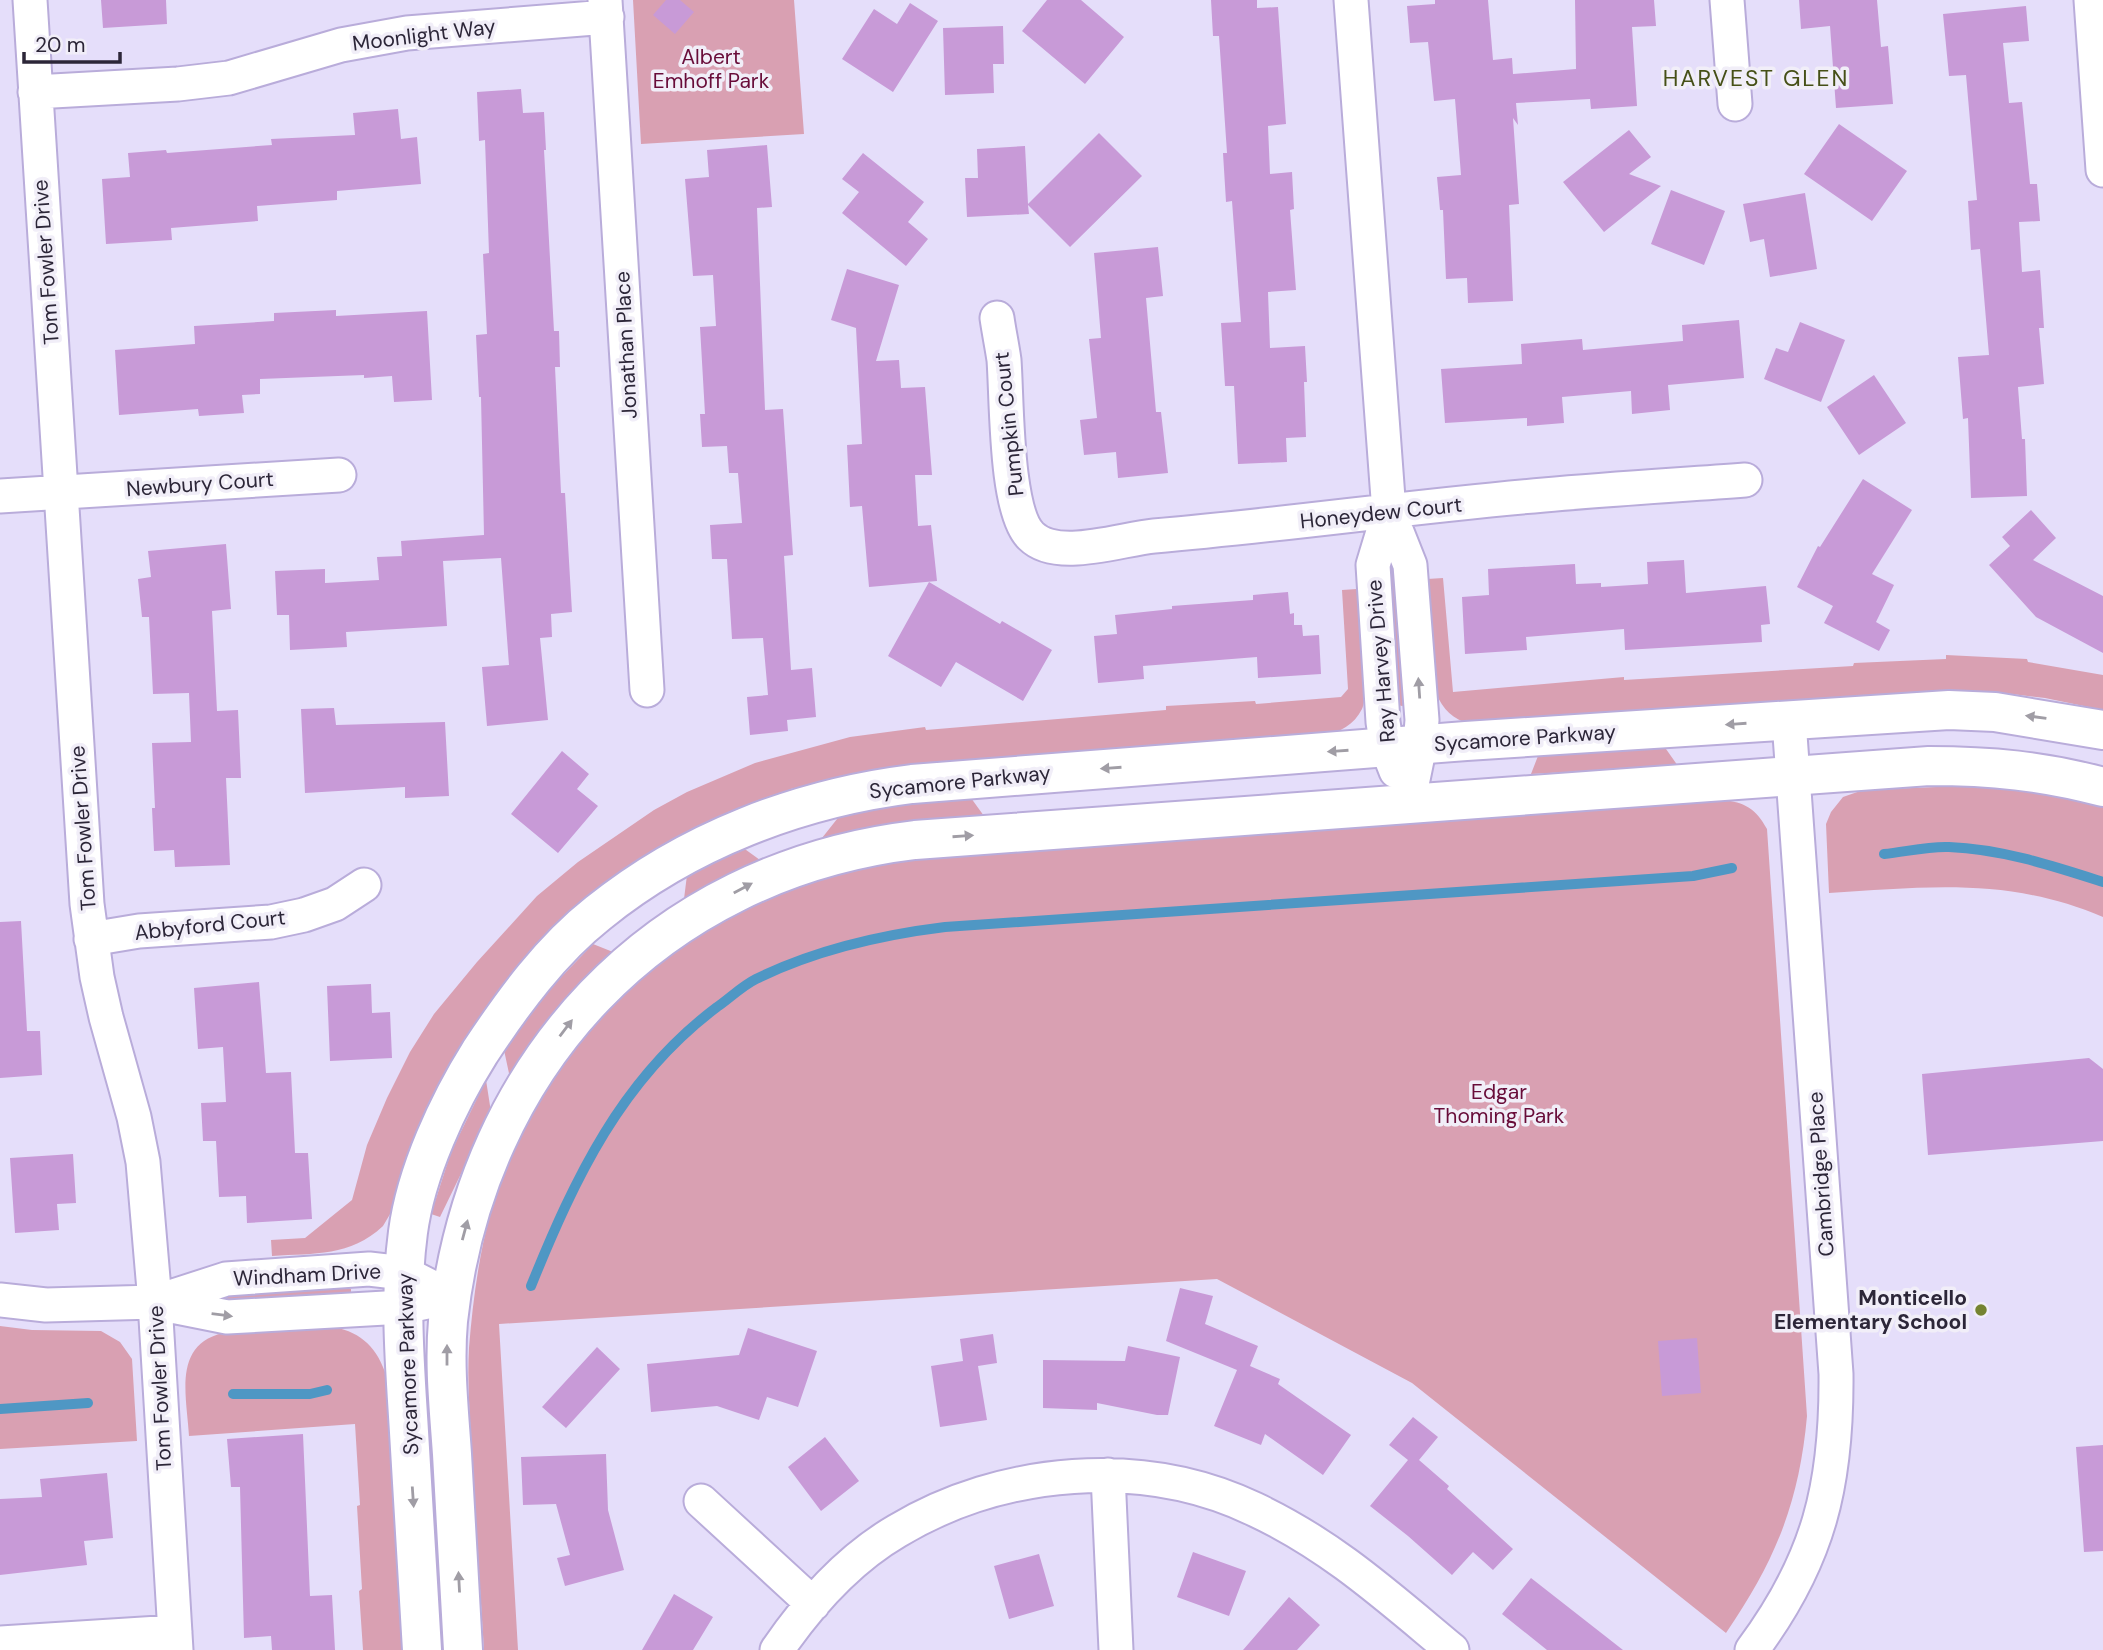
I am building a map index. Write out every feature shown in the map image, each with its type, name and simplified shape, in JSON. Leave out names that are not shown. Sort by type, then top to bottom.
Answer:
[{"type":"main road","name":"Sycamore Parkway","points":[[422,1650],[403,1290],[408,1229],[423,1175],[440,1126],[463,1079],[503,1016],[545,964],[596,914],[643,880],[694,851],[789,810],[877,788],[912,783],[1404,746],[1949,710],[1995,712],[2103,730]]},
{"type":"main road","name":"Sycamore Parkway","points":[[463,1650],[447,1371],[448,1324],[457,1260],[467,1220],[485,1169],[509,1116],[538,1065],[575,1016],[614,976],[662,936],[758,880],[813,860],[858,849],[915,840],[1929,766],[1983,766],[2057,774],[2103,787]]},
{"type":"street","name":"Tom Fowler Drive","points":[[30,0],[91,939],[106,1017],[134,1117],[143,1162],[155,1302],[176,1641]]},
{"type":"street","name":"Ray Harvey Drive","points":[[1351,0],[1389,512],[1410,565],[1422,720],[1404,746],[1408,804]]},
{"type":"street","points":[[1727,0],[1735,104]]},
{"type":"street","points":[[2091,0],[2103,170]]},
{"type":"street","name":"Moonlight Way","points":[[36,92],[178,84],[229,78],[341,46],[407,33],[606,9]]},
{"type":"street","name":"Jonathan Place","points":[[606,9],[647,690]]},
{"type":"street","name":"Pumpkin Court","points":[[997,318],[1004,358],[1012,483],[1025,529]]},
{"type":"street","name":"Newbury Court","points":[[0,496],[339,475]]},
{"type":"street","name":"Honeydew Court","points":[[1025,529],[1033,538],[1048,547],[1089,547],[1140,537],[1543,495],[1745,480]]},
{"type":"street","name":"Cambridge Place","points":[[1752,1650],[1797,1581],[1817,1531],[1830,1479],[1836,1426],[1834,1350],[1789,721]]},
{"type":"street","name":"Abbyford Court","points":[[91,939],[139,931],[271,922],[304,915],[335,904],[364,885]]},
{"type":"street","name":"Windham Drive","points":[[0,1300],[46,1306],[155,1302],[226,1279],[369,1269],[403,1290],[452,1297]]},
{"type":"street","points":[[1108,1475],[1116,1650]]},
{"type":"street","points":[[777,1650],[813,1604],[863,1555],[894,1532],[927,1514],[997,1489],[1042,1480],[1108,1475],[1181,1483],[1217,1494],[1262,1513],[1327,1549],[1452,1650]]},
{"type":"street","points":[[701,1501],[813,1604]]},
{"type":"street","points":[[0,1643],[176,1641]]},
{"type":"green space","name":"Albert Emhoff Park","points":[[633,0],[794,0],[804,134],[641,144]]},
{"type":"green space","points":[[1388,564],[1395,564],[1405,705],[1402,706],[1398,705]]},
{"type":"green space","points":[[1443,578],[1453,692],[1624,677],[1624,680],[1853,666],[1854,663],[1946,659],[1946,655],[2027,659],[2028,662],[2103,675],[2103,710],[2045,698],[1995,692],[1941,691],[1470,724],[1449,713],[1436,693],[1427,579]]},
{"type":"green space","points":[[1357,589],[1362,633],[1364,700],[1355,719],[1335,732],[1323,736],[914,764],[845,776],[791,789],[649,855],[602,885],[569,913],[383,1226],[358,1243],[331,1252],[272,1256],[271,1240],[305,1238],[352,1200],[367,1145],[410,1052],[434,1014],[477,962],[537,896],[578,862],[654,810],[687,792],[755,763],[850,737],[925,727],[926,730],[1166,710],[1166,706],[1255,701],[1256,704],[1341,697],[1348,689],[1342,590]]},
{"type":"green space","points":[[1666,749],[1678,766],[1531,774],[1538,756]]},
{"type":"green space","points":[[1985,785],[2041,791],[2103,806],[2103,917],[2069,904],[2001,890],[1934,887],[1829,893],[1826,824],[1831,812],[1843,797],[1863,790]]},
{"type":"green space","points":[[971,798],[984,816],[905,822],[822,838],[841,814],[875,806]]},
{"type":"green space","name":"Edgar Thoming Park","points":[[1722,800],[1749,808],[1759,816],[1767,829],[1807,1416],[1798,1477],[1782,1530],[1758,1581],[1726,1633],[1412,1383],[1217,1279],[499,1324],[518,1650],[484,1650],[468,1361],[477,1275],[493,1203],[510,1157],[533,1111],[560,1069],[592,1029],[627,992],[665,959],[707,930],[752,905],[816,879],[870,866],[926,858]]},
{"type":"green space","points":[[742,847],[760,860],[684,899],[687,875]]},
{"type":"green space","points":[[593,944],[613,952],[558,1012],[510,1078],[504,1050],[541,998]]},
{"type":"green space","points":[[486,1080],[491,1112],[440,1217],[431,1214],[451,1152]]},
{"type":"green space","points":[[344,1287],[351,1289],[351,1293],[226,1302],[224,1298],[226,1294]]},
{"type":"green space","points":[[0,1326],[32,1330],[101,1331],[120,1342],[132,1359],[137,1441],[0,1449]]},
{"type":"green space","points":[[329,1326],[349,1331],[364,1340],[371,1346],[385,1372],[402,1650],[363,1650],[357,1506],[360,1505],[355,1424],[189,1436],[186,1374],[196,1349],[207,1339],[223,1333]]},
{"type":"building","points":[[101,0],[166,0],[167,24],[103,28]]},
{"type":"building","points":[[666,0],[680,0],[694,12],[675,34],[653,15]]},
{"type":"building","points":[[1047,0],[1081,0],[1124,37],[1085,84],[1022,31]]},
{"type":"building","points":[[1211,0],[1257,0],[1257,8],[1278,7],[1286,124],[1268,126],[1270,174],[1292,172],[1294,209],[1290,210],[1296,290],[1268,292],[1270,348],[1305,346],[1307,382],[1304,382],[1306,437],[1286,438],[1287,462],[1238,464],[1234,386],[1225,386],[1221,323],[1241,322],[1232,201],[1226,202],[1223,153],[1227,153],[1219,36],[1213,36]]},
{"type":"building","points":[[1435,0],[1488,0],[1493,60],[1512,58],[1513,74],[1576,69],[1575,0],[1654,0],[1656,26],[1632,27],[1637,106],[1591,109],[1590,99],[1516,103],[1518,125],[1513,118],[1519,204],[1509,205],[1513,301],[1468,303],[1467,278],[1446,279],[1443,210],[1440,210],[1437,177],[1461,175],[1455,99],[1434,101],[1428,42],[1410,43],[1407,6],[1435,4]]},
{"type":"building","points":[[1799,0],[1877,0],[1881,47],[1888,46],[1893,104],[1836,108],[1830,26],[1801,29]]},
{"type":"building","points":[[910,3],[938,21],[893,92],[842,59],[874,9],[897,24]]},
{"type":"building","points":[[2026,6],[2029,41],[2003,43],[2009,103],[2022,102],[2030,184],[2037,184],[2040,221],[2019,222],[2022,272],[2040,270],[2044,328],[2039,328],[2044,384],[2018,387],[2022,439],[2025,439],[2027,496],[1971,498],[1968,418],[1963,419],[1958,357],[1989,355],[1980,249],[1971,250],[1968,201],[1977,200],[1966,75],[1949,76],[1943,14]]},
{"type":"building","points":[[1003,26],[1004,64],[993,64],[994,93],[945,95],[943,28]]},
{"type":"building","points":[[521,89],[523,113],[544,112],[554,331],[559,331],[560,367],[555,367],[561,493],[565,493],[572,612],[551,614],[552,637],[540,638],[548,720],[487,726],[482,667],[509,665],[501,558],[443,561],[447,626],[346,632],[347,647],[290,650],[289,615],[277,615],[275,571],[325,569],[325,583],[379,580],[377,557],[402,556],[401,541],[484,535],[481,397],[476,335],[487,334],[483,254],[489,253],[485,140],[479,141],[477,92]]},
{"type":"building","points":[[398,109],[401,139],[417,137],[421,184],[337,191],[337,200],[257,206],[258,221],[171,228],[172,240],[106,244],[102,179],[130,177],[128,153],[166,150],[167,153],[272,145],[271,139],[355,135],[353,113]]},
{"type":"building","points":[[1839,124],[1907,171],[1872,221],[1804,174]]},
{"type":"building","points":[[1629,130],[1651,157],[1629,174],[1661,186],[1604,232],[1563,182]]},
{"type":"building","points":[[1099,133],[1142,176],[1070,247],[1028,205],[1029,214],[967,217],[965,178],[978,178],[977,149],[1025,146],[1028,204]]},
{"type":"building","points":[[767,145],[772,207],[757,208],[765,410],[783,409],[793,555],[784,556],[791,670],[812,668],[816,717],[787,720],[788,731],[750,735],[747,697],[768,695],[763,638],[732,639],[727,559],[712,559],[710,525],[742,523],[738,473],[729,473],[727,446],[702,447],[700,414],[705,414],[700,327],[716,326],[713,275],[693,276],[685,179],[709,177],[707,150]]},
{"type":"building","points":[[863,153],[924,202],[908,222],[928,239],[906,266],[842,213],[859,192],[842,179]]},
{"type":"building","points":[[1671,190],[1725,211],[1704,265],[1651,244]]},
{"type":"building","points":[[1805,193],[1817,269],[1770,277],[1764,239],[1750,242],[1743,204]]},
{"type":"building","points":[[1158,247],[1163,296],[1146,298],[1156,412],[1161,412],[1168,473],[1118,478],[1116,452],[1084,455],[1080,420],[1097,418],[1089,339],[1101,338],[1094,253]]},
{"type":"building","points":[[847,269],[899,285],[876,361],[899,360],[901,388],[925,387],[932,475],[915,475],[918,526],[931,525],[937,581],[869,587],[862,506],[850,507],[847,445],[862,444],[856,328],[831,320]]},
{"type":"building","points":[[336,310],[336,316],[427,311],[432,400],[394,402],[392,376],[260,379],[260,394],[242,395],[244,413],[199,416],[198,409],[119,415],[115,350],[195,344],[194,326],[274,321],[274,313]]},
{"type":"building","points":[[1739,320],[1744,378],[1668,385],[1670,410],[1632,414],[1631,391],[1562,397],[1564,423],[1527,426],[1527,418],[1445,423],[1441,369],[1522,364],[1521,344],[1582,339],[1583,350],[1683,341],[1682,325]]},
{"type":"building","points":[[1800,322],[1845,340],[1821,402],[1764,379],[1776,348],[1788,352]]},
{"type":"building","points":[[1874,375],[1906,423],[1859,455],[1827,407]]},
{"type":"building","points":[[1863,479],[1912,510],[1872,574],[1894,585],[1876,622],[1890,630],[1879,651],[1824,623],[1833,606],[1797,587],[1818,546],[1820,547]]},
{"type":"building","points":[[2031,510],[2056,538],[2033,560],[2103,596],[2103,653],[2036,617],[1989,565],[2010,546],[2002,537]]},
{"type":"building","points":[[226,544],[231,609],[212,611],[217,711],[238,710],[241,778],[226,778],[230,865],[175,867],[174,850],[154,851],[152,743],[191,742],[189,693],[153,694],[149,617],[142,617],[138,579],[151,577],[148,551]]},
{"type":"building","points":[[1684,560],[1686,593],[1766,586],[1770,624],[1761,625],[1762,642],[1625,650],[1624,629],[1526,637],[1527,650],[1465,654],[1462,597],[1489,595],[1488,569],[1575,564],[1576,584],[1601,583],[1601,587],[1648,584],[1647,562]]},
{"type":"building","points":[[929,582],[1000,624],[1002,621],[1052,650],[1023,701],[956,662],[941,687],[888,656]]},
{"type":"building","points":[[1288,592],[1290,614],[1294,613],[1294,625],[1302,625],[1303,636],[1319,635],[1321,674],[1258,678],[1257,657],[1143,666],[1144,679],[1098,683],[1094,636],[1117,634],[1115,615],[1172,609],[1172,606],[1253,600],[1253,595]]},
{"type":"building","points":[[334,708],[336,725],[445,722],[449,796],[405,798],[405,787],[305,793],[301,709]]},
{"type":"building","points":[[562,751],[589,774],[577,789],[598,806],[558,853],[511,814]]},
{"type":"building","points":[[21,921],[27,1031],[40,1031],[42,1075],[0,1078],[0,922]]},
{"type":"building","points":[[259,982],[266,1073],[291,1072],[295,1153],[308,1153],[312,1219],[247,1223],[246,1196],[219,1197],[216,1141],[203,1141],[201,1103],[226,1102],[223,1047],[198,1049],[194,988]]},
{"type":"building","points":[[371,984],[372,1013],[390,1012],[392,1058],[330,1061],[327,986]]},
{"type":"building","points":[[2089,1058],[2103,1069],[2103,1141],[1928,1155],[1922,1074]]},
{"type":"building","points":[[73,1154],[76,1203],[57,1204],[59,1230],[15,1233],[10,1158]]},
{"type":"building","points":[[1180,1288],[1213,1296],[1205,1324],[1258,1346],[1250,1366],[1280,1379],[1278,1384],[1351,1435],[1323,1475],[1265,1434],[1261,1445],[1214,1426],[1237,1370],[1166,1341]]},
{"type":"building","points":[[748,1328],[817,1351],[798,1407],[767,1397],[759,1420],[717,1406],[651,1412],[647,1364],[739,1355]]},
{"type":"building","points":[[993,1334],[997,1363],[978,1366],[987,1420],[940,1427],[931,1366],[963,1361],[960,1339]]},
{"type":"building","points":[[1697,1338],[1701,1393],[1662,1396],[1658,1341]]},
{"type":"building","points":[[1128,1346],[1180,1357],[1168,1415],[1097,1403],[1097,1410],[1043,1408],[1043,1360],[1125,1361]]},
{"type":"building","points":[[597,1347],[620,1369],[566,1428],[542,1407]]},
{"type":"building","points":[[1413,1417],[1438,1437],[1419,1460],[1513,1549],[1493,1570],[1473,1552],[1452,1575],[1370,1506],[1408,1460],[1389,1445]]},
{"type":"building","points":[[303,1434],[310,1596],[332,1595],[335,1650],[272,1650],[271,1636],[244,1638],[240,1487],[231,1487],[227,1439]]},
{"type":"building","points":[[825,1437],[859,1481],[821,1511],[788,1467]]},
{"type":"building","points":[[2103,1445],[2103,1551],[2084,1552],[2076,1447]]},
{"type":"building","points":[[606,1454],[608,1510],[624,1570],[565,1586],[557,1558],[570,1555],[556,1504],[523,1505],[521,1457]]},
{"type":"building","points":[[107,1473],[113,1538],[84,1541],[87,1565],[0,1575],[0,1499],[42,1497],[40,1479]]},
{"type":"building","points":[[1193,1552],[1246,1571],[1229,1616],[1177,1597]]},
{"type":"building","points":[[1039,1554],[1054,1606],[1009,1619],[994,1566]]},
{"type":"building","points":[[1531,1578],[1623,1650],[1547,1650],[1502,1614]]},
{"type":"building","points":[[674,1594],[713,1617],[693,1650],[642,1650]]},
{"type":"building","points":[[1289,1597],[1320,1625],[1297,1650],[1243,1650]]},
{"type":"waterway","points":[[1884,854],[1933,847],[1969,848],[2027,859],[2103,882]]},
{"type":"waterway","points":[[531,1286],[565,1207],[604,1133],[654,1066],[683,1035],[741,989],[756,979],[801,960],[872,939],[945,927],[1693,876],[1732,868]]},
{"type":"waterway","points":[[233,1394],[310,1394],[327,1390]]},
{"type":"waterway","points":[[0,1409],[88,1403]]},
{"type":"place","name":"Monticello Elementary School","points":[[1981,1310]]},
{"type":"district","name":"HARVEST GLEN","points":[[1756,78]]}]
